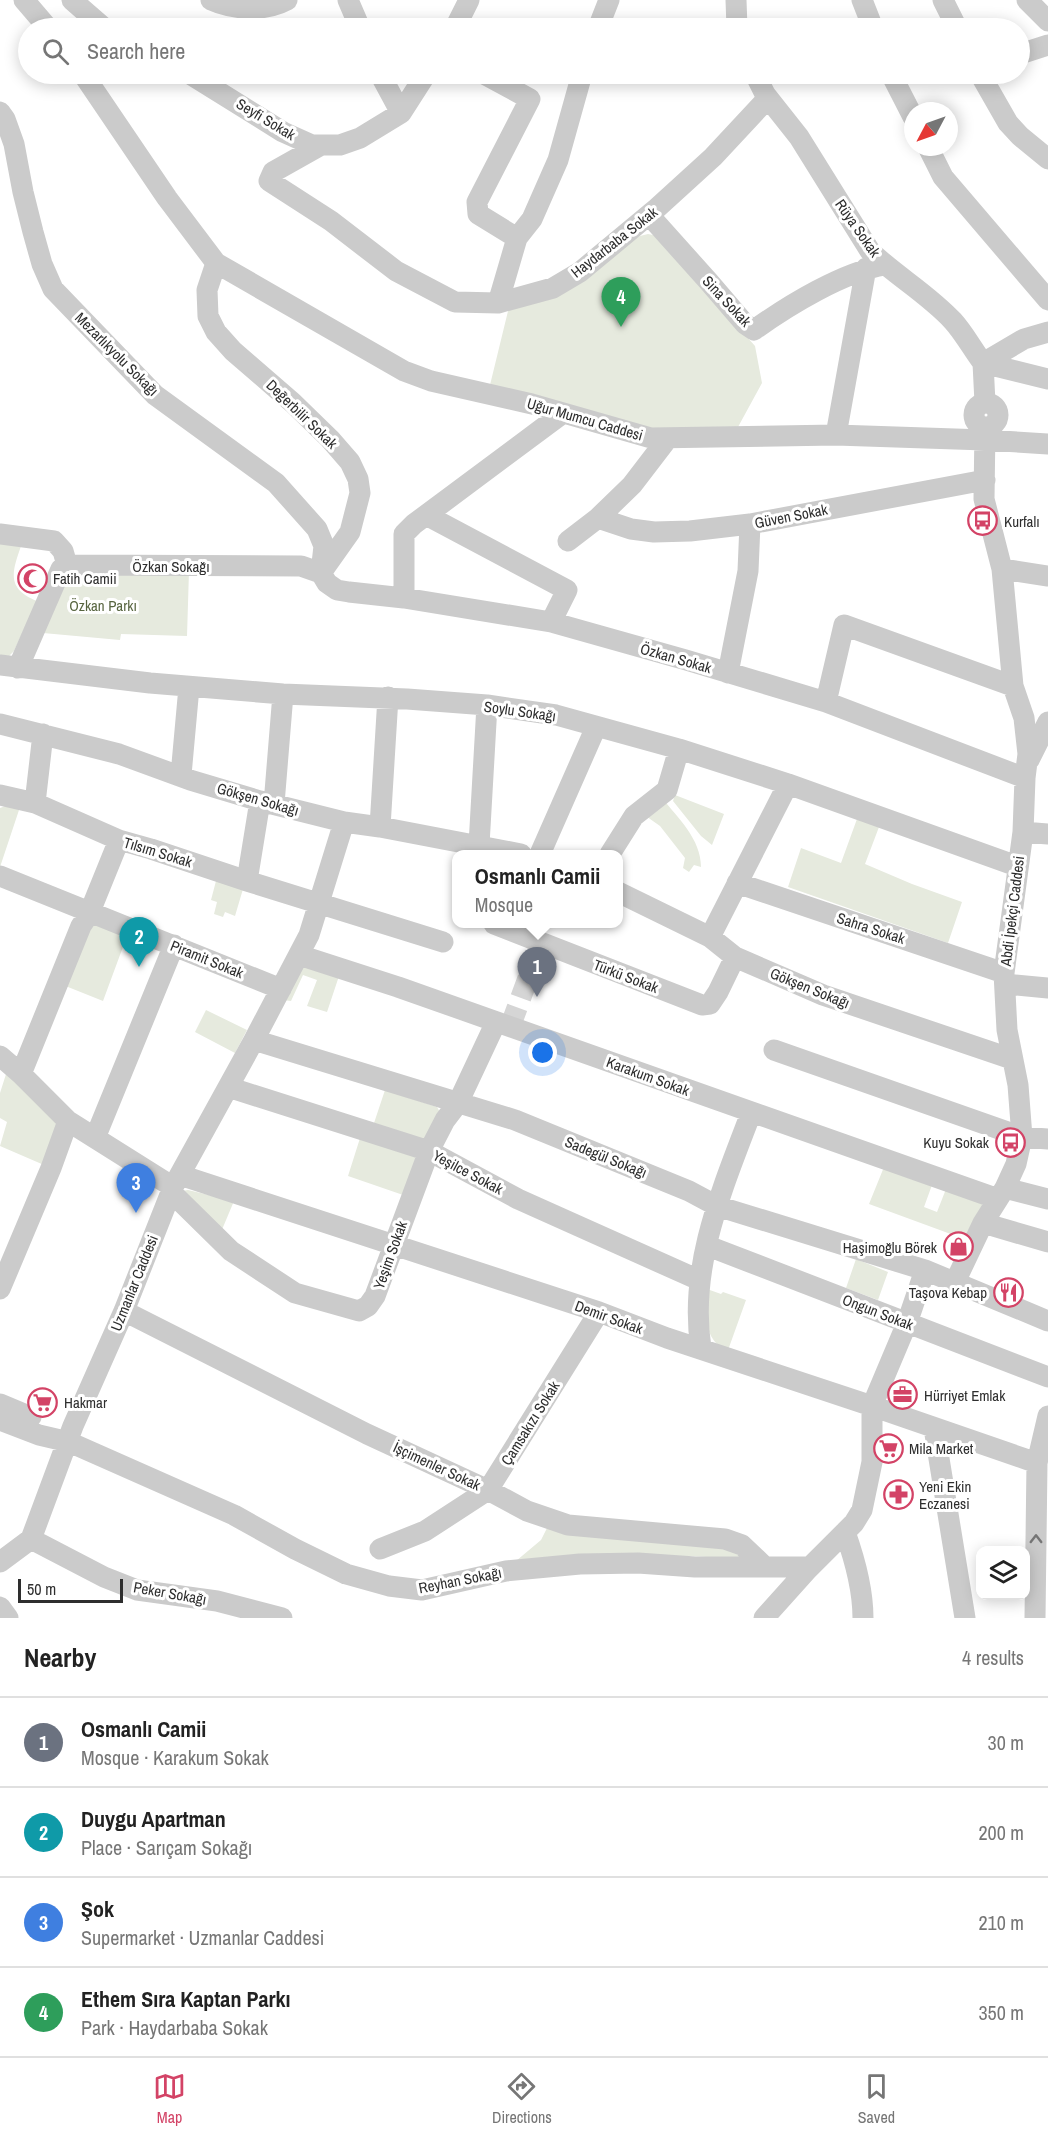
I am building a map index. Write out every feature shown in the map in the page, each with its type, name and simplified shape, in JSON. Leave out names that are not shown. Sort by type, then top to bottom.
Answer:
[{"type":"street","points":[[24,0],[39,18]]},
{"type":"street","points":[[72,0],[93,18]]},
{"type":"street","points":[[211,0],[224,6],[246,9],[287,0]]},
{"type":"street","points":[[348,0],[356,18]]},
{"type":"street","points":[[459,18],[469,0]]},
{"type":"street","points":[[602,18],[609,0]]},
{"type":"street","points":[[736,0],[737,18]]},
{"type":"street","points":[[862,0],[869,18]]},
{"type":"street","points":[[943,0],[952,18]]},
{"type":"street","points":[[1027,0],[1048,21]]},
{"type":"street","points":[[1030,51],[1048,45]]},
{"type":"street","points":[[90,84],[167,198],[216,263]]},
{"type":"street","name":"Seyfi Sokak","points":[[206,84],[284,132],[312,145],[340,145],[360,138],[400,113],[419,84]]},
{"type":"street","points":[[385,84],[400,113]]},
{"type":"street","points":[[502,84],[530,99],[477,202],[478,214],[517,238]]},
{"type":"street","points":[[498,303],[517,238],[532,219],[558,160],[579,84]]},
{"type":"street","name":"Rüya Sokak","points":[[760,84],[768,98],[799,137],[870,251],[875,267],[914,285],[954,322],[983,363]]},
{"type":"street","points":[[896,84],[905,102]]},
{"type":"street","points":[[986,84],[1008,123],[1048,159]]},
{"type":"street","name":"Haydarbaba Sokak","points":[[321,145],[273,172],[269,181],[332,221],[396,271],[455,302],[498,303],[553,288],[580,272],[649,215],[713,157],[768,98]]},
{"type":"street","name":"Mezarlıkyolu Sokağı","points":[[0,112],[14,144],[33,232],[42,264],[53,289],[155,394],[276,483],[317,529],[324,546],[321,573]]},
{"type":"street","points":[[932,156],[943,177],[1048,300]]},
{"type":"street","name":"Sina Sokak","points":[[649,215],[745,324],[754,330],[806,297],[875,267]]},
{"type":"street","name":"Uğur Mumcu Caddesi","points":[[216,263],[404,370],[431,381],[532,404],[651,438],[985,433],[1048,444]]},
{"type":"street","name":"Değerbilir Sokak","points":[[216,263],[207,290],[208,316],[216,332],[233,351],[330,440],[350,462],[358,479],[360,493],[350,532],[321,573]]},
{"type":"street","points":[[836,435],[875,267]]},
{"type":"street","points":[[983,363],[1024,339],[1048,332]]},
{"type":"street","points":[[983,363],[1048,379]]},
{"type":"street","name":"Abdi İpekçi Caddesi","points":[[955,1282],[982,1222],[1016,1164],[1022,1137],[1018,1085],[1006,1030],[1005,978],[1023,832],[1028,754],[1024,718],[1013,686],[1002,568],[984,499],[985,433],[998,415],[995,408],[985,403],[983,363]]},
{"type":"street","points":[[404,598],[404,534],[563,413]]},
{"type":"street","points":[[568,541],[598,518],[632,485],[668,438]]},
{"type":"street","name":"Güven Sokak","points":[[598,518],[631,529],[654,532],[690,531],[750,524],[984,480]]},
{"type":"street","points":[[426,515],[567,590],[551,622]]},
{"type":"street","points":[[728,673],[748,570],[750,524]]},
{"type":"street","points":[[0,534],[54,541],[63,551],[67,565],[61,569],[9,667]]},
{"type":"street","name":"Özkan Sokağı","points":[[67,565],[301,566],[321,573]]},
{"type":"street","points":[[1002,568],[1048,576]]},
{"type":"street","name":"Özkan Sokak","points":[[321,573],[327,583],[337,590],[404,598],[551,622],[826,702],[1026,771]]},
{"type":"street","points":[[826,702],[844,625],[1013,686]]},
{"type":"street","name":"Soylu Sokağı","points":[[9,667],[189,687],[283,694],[388,697],[487,705],[556,715],[679,749],[788,784],[1017,867]]},
{"type":"street","points":[[181,775],[189,687]]},
{"type":"street","points":[[247,881],[267,803],[283,694]]},
{"type":"street","points":[[380,827],[388,697]]},
{"type":"street","points":[[479,845],[487,705]]},
{"type":"street","points":[[1026,771],[1048,722]]},
{"type":"street","name":"Gökşen Sokağı","points":[[0,724],[119,754],[267,803],[344,822],[496,850]]},
{"type":"street","points":[[542,850],[596,727]]},
{"type":"street","points":[[35,803],[44,734]]},
{"type":"street","points":[[613,850],[634,816],[667,790],[679,749]]},
{"type":"street","points":[[710,938],[788,784]]},
{"type":"street","name":"Tılsım Sokak","points":[[0,795],[35,803],[118,840],[443,942]]},
{"type":"street","name":"Uzmanlar Caddesi","points":[[31,1539],[69,1442],[73,1426],[175,1185],[309,934],[344,822]]},
{"type":"street","points":[[1023,832],[1048,834]]},
{"type":"street","points":[[8,1064],[89,914],[118,840]]},
{"type":"street","name":"Piramit Sokak","points":[[2,883],[174,945],[281,989]]},
{"type":"street","name":"Sahra Sokak","points":[[737,883],[1005,978],[1048,988]]},
{"type":"street","name":"Gökşen Sokağı","points":[[623,894],[710,938],[735,957],[823,995],[1012,1059]]},
{"type":"street","name":"Türkü Sokak","points":[[504,928],[702,1005],[710,1004],[735,957]]},
{"type":"street","points":[[95,1138],[174,945]]},
{"type":"street","name":"Karakum Sokak","points":[[299,955],[751,1113],[1001,1193],[1048,1199]]},
{"type":"street","name":"Yeşim Sokak","points":[[175,1185],[231,1251],[295,1293],[359,1311],[368,1306],[375,1296],[429,1151],[445,1120],[458,1103],[496,1022]]},
{"type":"street","name":"Sadegül Sokağı","points":[[254,1040],[458,1103],[472,1105],[515,1120],[679,1187],[717,1206],[925,1270],[955,1282]]},
{"type":"street","points":[[774,1050],[1022,1137],[1048,1139]]},
{"type":"street","name":"Demir Sokak","points":[[8,1064],[68,1121],[175,1185],[394,1244],[599,1312],[667,1338],[1036,1463]]},
{"type":"street","name":"Yeşilce Sokak","points":[[228,1087],[429,1151],[518,1199],[699,1280]]},
{"type":"street","points":[[701,1348],[699,1280],[717,1206],[751,1113]]},
{"type":"street","points":[[0,1289],[51,1168],[68,1121]]},
{"type":"street","points":[[982,1222],[1048,1242]]},
{"type":"street","name":"Ongun Sokak","points":[[708,1246],[1048,1377]]},
{"type":"street","points":[[764,1618],[854,1523],[862,1510],[872,1462],[872,1406],[907,1323],[925,1270]]},
{"type":"street","points":[[955,1282],[1048,1321]]},
{"type":"street","name":"İşçimenler Sokak","points":[[123,1311],[367,1434],[528,1511],[567,1525],[725,1539],[742,1545],[764,1566]]},
{"type":"street","name":"Çamsakızı Sokak","points":[[380,1549],[425,1531],[488,1490],[599,1312]]},
{"type":"street","name":"Reyhan Sokağı","points":[[0,1404],[37,1419],[69,1442]]},
{"type":"street","points":[[1035,1618],[1042,1584],[1036,1463],[1048,1416]]},
{"type":"street","name":"Reyhan Sokağı","points":[[0,1420],[39,1435],[69,1442],[234,1515],[346,1574],[389,1586],[422,1590],[506,1571],[580,1564],[810,1567]]},
{"type":"street","points":[[934,1428],[965,1618]]},
{"type":"street","points":[[845,1532],[857,1567],[863,1602],[863,1618]]},
{"type":"street","points":[[0,1562],[31,1539]]},
{"type":"street","name":"Peker Sokağı","points":[[31,1539],[137,1590],[218,1601],[282,1618]]},
{"type":"street","points":[[0,1608],[8,1618]]},
{"type":"street","points":[[974,1618],[981,1618]]},
{"type":"green space","points":[[648,234],[658,236],[755,346],[762,383],[738,427],[649,434],[490,385],[509,307],[640,236]]},
{"type":"green space","points":[[0,543],[21,546],[15,564],[14,579],[20,591],[37,601],[14,651],[9,656],[0,655]]},
{"type":"green space","name":"Özkan Parkı","points":[[189,571],[187,636],[121,634],[120,640],[43,633],[69,576]]},
{"type":"green space","points":[[675,795],[724,814],[712,845],[701,836],[673,801]]},
{"type":"green space","points":[[662,798],[693,838],[701,867],[694,865],[689,872],[683,868],[685,858],[660,826],[643,814]]},
{"type":"green space","points":[[11,804],[21,804],[0,867],[0,808]]},
{"type":"green space","points":[[857,819],[879,827],[865,864],[962,902],[948,943],[788,887],[801,848],[841,863]]},
{"type":"green space","points":[[216,881],[243,889],[235,916],[225,912],[223,917],[214,914],[217,902],[211,900]]},
{"type":"green space","points":[[89,923],[127,936],[103,1001],[63,985]]},
{"type":"green space","points":[[305,964],[339,976],[327,1012],[307,1006],[317,980],[303,975],[291,1001],[283,1000]]},
{"type":"green space","points":[[206,1010],[247,1030],[235,1053],[195,1032]]},
{"type":"green space","points":[[7,1071],[60,1122],[44,1165],[0,1146],[7,1122],[0,1118],[0,1093]]},
{"type":"green space","points":[[385,1090],[437,1107],[440,1112],[426,1141],[373,1126]]},
{"type":"green space","points":[[361,1135],[417,1153],[406,1196],[348,1176]]},
{"type":"green space","points":[[884,1167],[932,1185],[924,1207],[937,1212],[946,1189],[980,1200],[983,1205],[967,1240],[869,1204]]},
{"type":"green space","points":[[188,1190],[234,1201],[221,1232],[182,1191]]},
{"type":"green space","points":[[856,1259],[888,1272],[878,1300],[846,1288]]},
{"type":"green space","points":[[707,1289],[746,1300],[727,1353],[709,1332],[706,1317]]},
{"type":"green space","points":[[547,1528],[725,1549],[742,1556],[743,1559],[689,1556],[516,1561],[541,1540]]},
{"type":"tunnel","points":[[510,1027],[541,943]]},
{"type":"place","name":"Ethem Sıra Kaptan Parkı","points":[[621,327]]},
{"type":"place","name":"Kurfalı","points":[[983,521]]},
{"type":"place","name":"Fatih Camii","points":[[32,578]]},
{"type":"place","name":"Duygu Apartman","points":[[139,967]]},
{"type":"place","name":"Osmanlı Camii","points":[[537,997]]},
{"type":"place","name":"Kuyu Sokak","points":[[1010,1142]]},
{"type":"place","name":"Şok","points":[[136,1213]]},
{"type":"place","name":"Haşimoğlu Börek","points":[[958,1247]]},
{"type":"place","name":"Taşova Kebap","points":[[1008,1292]]},
{"type":"place","name":"Hürriyet Emlak","points":[[903,1395]]},
{"type":"place","name":"Hakmar","points":[[43,1402]]},
{"type":"place","name":"Mila Market","points":[[888,1448]]},
{"type":"place","name":"Yeni Ekin Eczanesi","points":[[898,1495]]}]
